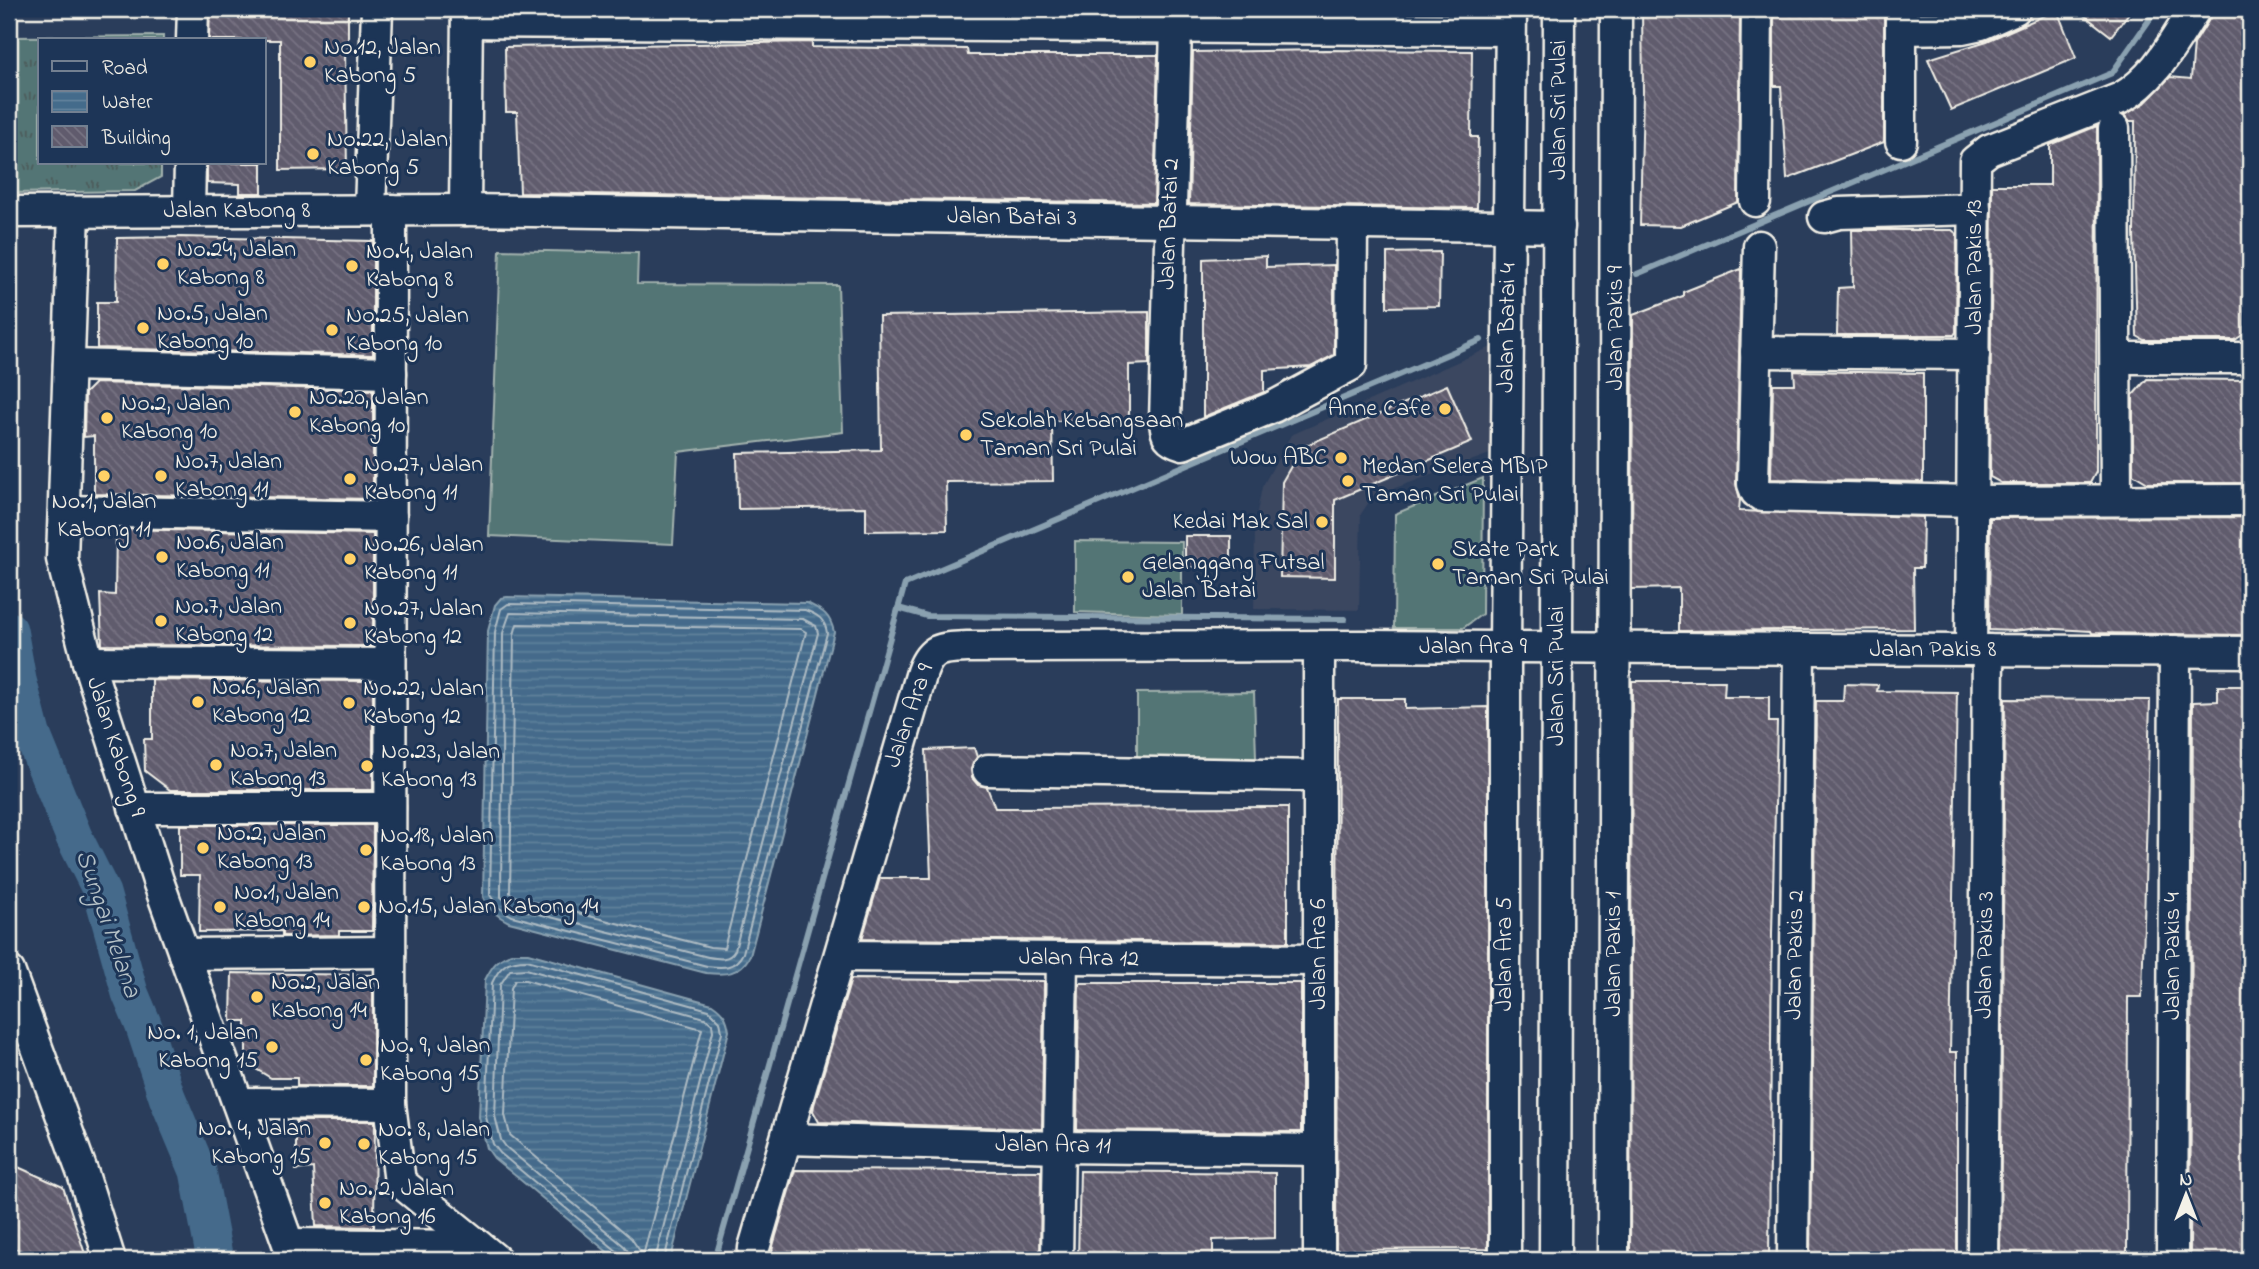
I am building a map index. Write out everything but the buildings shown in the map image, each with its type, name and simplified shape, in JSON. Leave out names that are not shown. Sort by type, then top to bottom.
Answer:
[{"type":"street","points":[[192,38],[193,9]]},
{"type":"street","points":[[377,9],[381,210],[391,373],[390,1104],[400,1182],[496,1260]]},
{"type":"street","name":"Jalan Sri Pulai","points":[[1555,1260],[1559,9]]},
{"type":"street","name":"Jalan Pakis 9","points":[[1616,9],[1616,648]]},
{"type":"street","points":[[1755,201],[1757,9]]},
{"type":"street","points":[[1901,141],[1901,19],[1962,28],[1981,24],[2015,9]]},
{"type":"street","name":"Jalan Pakis 13","points":[[1980,650],[1973,501],[1975,161],[1989,150],[2121,98],[2139,88],[2157,67],[2195,9]]},
{"type":"street","points":[[465,209],[467,15],[1176,27],[1511,19]]},
{"type":"street","name":"Jalan Batai 4","points":[[1505,647],[1511,19]]},
{"type":"street","name":"Jalan Batai 2","points":[[1176,27],[1165,421],[1166,435],[1172,441],[1182,444],[1273,407],[1351,365],[1352,223]]},
{"type":"street","points":[[2114,129],[2116,500]]},
{"type":"street","points":[[189,211],[190,164]]},
{"type":"street","name":"Jalan Kabong 8","points":[[9,212],[465,209]]},
{"type":"street","name":"Jalan Batai 3","points":[[465,209],[1559,227]]},
{"type":"street","points":[[1824,217],[1839,213],[1975,209]]},
{"type":"street","name":"Jalan Kabong 9","points":[[74,212],[62,559],[88,662],[134,808],[291,1252]]},
{"type":"street","points":[[1759,246],[1753,484],[1756,492],[1762,496],[1973,501],[2250,500]]},
{"type":"street","points":[[1756,352],[1974,354]]},
{"type":"street","points":[[2116,358],[2250,358]]},
{"type":"street","points":[[69,365],[391,373]]},
{"type":"street","points":[[64,511],[391,517]]},
{"type":"street","name":"Jalan Ara 9","points":[[753,1260],[754,1248],[922,672],[926,659],[933,652],[967,647],[1616,648]]},
{"type":"street","name":"Jalan Ara 5","points":[[1504,1260],[1505,647]]},
{"type":"street","name":"Jalan Ara 6","points":[[1319,648],[1319,1260]]},
{"type":"street","name":"Jalan Pakis 8","points":[[1616,648],[2250,652]]},
{"type":"street","name":"Jalan Pakis 1","points":[[1613,1260],[1616,648]]},
{"type":"street","name":"Jalan Pakis 2","points":[[1793,1260],[1799,649]]},
{"type":"street","name":"Jalan Pakis 3","points":[[1980,650],[1983,1260]]},
{"type":"street","name":"Jalan Pakis 4","points":[[2172,1260],[2175,651]]},
{"type":"street","points":[[88,662],[390,664]]},
{"type":"street","points":[[988,770],[1319,776]]},
{"type":"street","points":[[134,808],[390,808]]},
{"type":"street","points":[[184,954],[390,952]]},
{"type":"street","name":"Jalan Ara 12","points":[[840,956],[1319,960]]},
{"type":"street","points":[[1057,1260],[1062,959]]},
{"type":"street","points":[[9,971],[83,1174],[110,1260]]},
{"type":"street","points":[[238,1103],[390,1104]]},
{"type":"street","name":"Jalan Ara 11","points":[[787,1139],[1059,1147],[1319,1150]]},
{"type":"street","points":[[291,1252],[467,1246]]},
{"type":"shaded area","points":[[1491,347],[1490,454],[1373,496],[1361,514],[1359,610],[1254,609],[1255,522],[1262,487],[1291,435]]},
{"type":"green space","points":[[163,36],[38,38],[38,164],[161,164],[161,177],[135,191],[9,193],[9,37]]},
{"type":"green space","points":[[500,250],[638,253],[637,284],[838,285],[843,432],[678,452],[673,544],[489,536]]},
{"type":"green space","name":"Skate Park Taman Sri Pulai","points":[[1483,478],[1482,614],[1463,628],[1394,628],[1395,514]]},
{"type":"green space","name":"Gelanggang Futsal Jalan Batai","points":[[1075,541],[1182,542],[1182,615],[1075,612]]},
{"type":"green space","points":[[1254,692],[1256,758],[1137,757],[1137,693]]},
{"type":"water","points":[[69,9],[143,9],[134,13],[69,13]]},
{"type":"water","points":[[501,598],[807,603],[828,617],[834,632],[750,956],[741,967],[725,974],[706,973],[509,922],[485,902],[488,631],[495,605]]},
{"type":"water","points":[[514,953],[528,953],[712,1004],[726,1019],[729,1031],[671,1258],[668,1260],[617,1260],[494,1158],[487,1148],[479,1117],[485,980],[496,963]]},
{"type":"waterway","points":[[1637,274],[2112,73],[2157,9]]},
{"type":"waterway","points":[[715,1260],[905,584],[1481,340]]},
{"type":"waterway","points":[[898,608],[927,616],[1345,619]]},
{"type":"waterway","name":"Sungai Melana","points":[[9,630],[32,734],[74,837],[102,893],[130,993],[167,1097],[198,1171],[215,1260]]},
{"type":"place","name":"No.12, Jalan Kabong 5","points":[[310,62]]},
{"type":"place","name":"No.22, Jalan Kabong 5","points":[[313,154]]},
{"type":"place","name":"No.24, Jalan Kabong 8","points":[[163,264]]},
{"type":"place","name":"No.4, Jalan Kabong 8","points":[[352,266]]},
{"type":"place","name":"No.5, Jalan Kabong 10","points":[[143,328]]},
{"type":"place","name":"No.25, Jalan Kabong 10","points":[[332,330]]},
{"type":"place","name":"Anne Cafe","points":[[1445,409]]},
{"type":"place","name":"No.20, Jalan Kabong 10","points":[[295,412]]},
{"type":"place","name":"No.2, Jalan Kabong 10","points":[[107,418]]},
{"type":"place","name":"Sekolah Kebangsaan Taman Sri Pulai","points":[[966,435]]},
{"type":"place","name":"Wow ABC","points":[[1341,458]]},
{"type":"place","name":"No.1, Jalan Kabong 11","points":[[104,476]]},
{"type":"place","name":"No.7, Jalan Kabong 11","points":[[161,476]]},
{"type":"place","name":"No.27, Jalan Kabong 11","points":[[350,479]]},
{"type":"place","name":"Medan Selera MBIP Taman Sri Pulai","points":[[1348,481]]},
{"type":"place","name":"Kedai Mak Sal","points":[[1322,522]]},
{"type":"place","name":"No.6, Jalan Kabong 11","points":[[162,557]]},
{"type":"place","name":"No.26, Jalan Kabong 11","points":[[350,559]]},
{"type":"place","name":"Skate Park Taman Sri Pulai","points":[[1438,564]]},
{"type":"place","name":"Gelanggang Futsal Jalan Batai","points":[[1128,577]]},
{"type":"place","name":"No.7, Jalan Kabong 12","points":[[161,621]]},
{"type":"place","name":"No.27, Jalan Kabong 12","points":[[350,623]]},
{"type":"place","name":"No.6, Jalan Kabong 12","points":[[198,702]]},
{"type":"place","name":"No.22, Jalan Kabong 12","points":[[349,703]]},
{"type":"place","name":"No.7, Jalan Kabong 13","points":[[216,765]]},
{"type":"place","name":"No.23, Jalan Kabong 13","points":[[367,766]]},
{"type":"place","name":"No.2, Jalan Kabong 13","points":[[203,848]]},
{"type":"place","name":"No.18, Jalan Kabong 13","points":[[366,850]]},
{"type":"place","name":"No.1, Jalan Kabong 14","points":[[220,907]]},
{"type":"place","name":"No.15, Jalan Kabong 14","points":[[364,907]]},
{"type":"place","name":"No.2, Jalan Kabong 14","points":[[257,997]]},
{"type":"place","name":"No. 1, Jalan Kabong 15","points":[[272,1047]]},
{"type":"place","name":"No. 9, Jalan Kabong 15","points":[[366,1060]]},
{"type":"place","name":"No. 4, Jalan Kabong 15","points":[[325,1143]]},
{"type":"place","name":"No. 8, Jalan Kabong 15","points":[[364,1144]]},
{"type":"place","name":"No. 2, Jalan Kabong 16","points":[[325,1203]]}]
